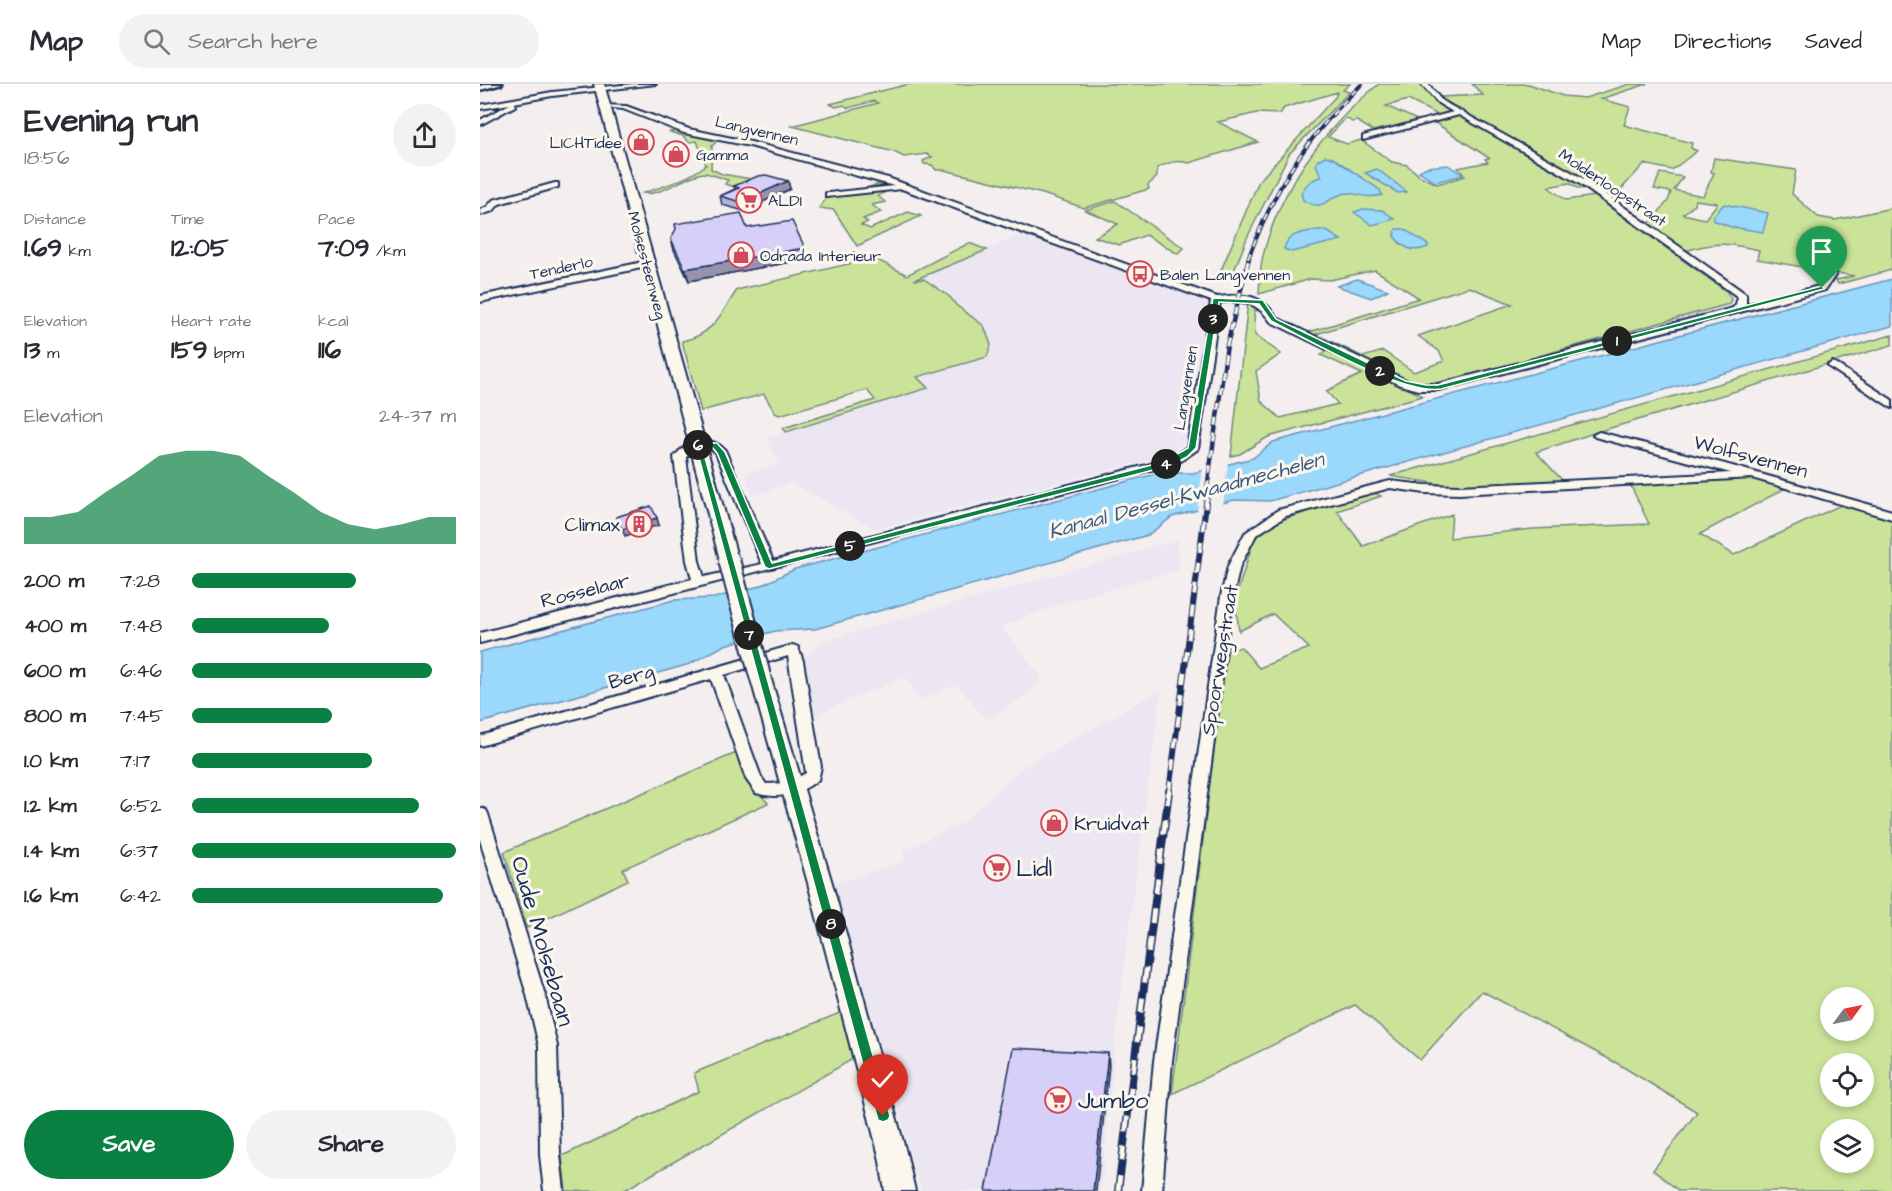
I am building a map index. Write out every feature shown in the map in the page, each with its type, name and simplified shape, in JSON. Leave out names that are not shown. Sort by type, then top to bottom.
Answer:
[{"type":"main road","name":"Molsesteenweg","points":[[600,86],[791,789],[820,884],[893,1156],[900,1191]]},
{"type":"street","points":[[480,88],[498,84]]},
{"type":"street","points":[[480,106],[600,86],[653,84]]},
{"type":"street","name":"Molderloopstraat","points":[[1424,84],[1436,98],[1459,113],[1583,182],[1743,296],[1764,303]]},
{"type":"street","points":[[480,123],[513,105],[515,101]]},
{"type":"street","name":"Langvennen","points":[[606,106],[624,107],[687,132],[751,144],[903,186],[1216,300],[1192,448],[1184,455],[1166,464],[700,583]]},
{"type":"street","points":[[1366,138],[1459,113]]},
{"type":"street","points":[[480,213],[490,209],[496,202],[555,185]]},
{"type":"street","name":"Langvennen","points":[[829,195],[903,186]]},
{"type":"street","name":"Tenderlo","points":[[480,298],[648,264]]},
{"type":"street","points":[[1216,300],[1260,302],[1274,320],[1404,383],[1426,388],[1438,387],[1822,288],[1831,274]]},
{"type":"street","points":[[1736,309],[1741,306],[1743,296]]},
{"type":"street","points":[[1833,364],[1892,405]]},
{"type":"street","name":"Wolfsvennen","points":[[1599,435],[1892,515]]},
{"type":"street","points":[[700,583],[693,561],[680,457],[686,449],[698,445],[714,445],[721,452],[769,567]]},
{"type":"street","name":"Spoorwegstraat","points":[[1152,1191],[1163,1061],[1227,596],[1234,566],[1251,533],[1260,525],[1282,513],[1390,484],[1451,491],[1752,475]]},
{"type":"street","name":"Rosselaar","points":[[480,638],[700,583]]},
{"type":"street","name":"Berg","points":[[480,741],[792,650],[800,674],[808,743],[814,766],[813,776],[791,789]]},
{"type":"street","points":[[716,672],[754,779],[761,789],[773,791],[791,789]]},
{"type":"street","name":"Oude Molsebaan","points":[[480,814],[536,995],[548,1046],[550,1155],[554,1191]]},
{"type":"shaded area","points":[[1024,232],[1203,298],[1208,306],[1191,426],[1186,441],[1168,455],[875,529],[792,483],[753,496],[745,474],[779,464],[767,438],[927,388],[913,374],[911,281],[975,256]]},
{"type":"shaded area","points":[[1178,540],[1179,570],[1065,602],[1001,627],[1042,678],[1028,694],[986,720],[957,684],[920,700],[905,677],[812,716],[805,657],[826,640]]},
{"type":"shaded area","points":[[1161,690],[1118,1014],[1101,1191],[921,1191],[835,884],[906,861],[902,851],[960,824],[1025,766]]},
{"type":"green space","points":[[909,84],[1350,84],[1343,90],[1349,92],[1289,154],[1247,238],[1234,271],[1221,270],[1259,181],[1336,96],[1337,92],[1284,108],[1280,114],[1257,113],[1218,122],[1258,142],[1189,163],[1177,162],[1157,168],[1157,177],[1148,185],[1149,189],[1084,208],[1043,194],[936,170],[932,165],[924,164],[923,161],[932,157],[927,154],[904,157],[894,152],[792,126],[878,103],[874,101],[848,108],[844,105],[836,107],[830,104]]},
{"type":"green space","points":[[1379,84],[1421,84],[1431,97],[1453,113],[1442,117],[1408,100],[1386,106],[1422,122],[1390,131],[1385,128],[1373,131],[1357,121],[1352,122],[1346,118],[1328,137],[1347,144],[1361,140],[1392,162],[1407,165],[1420,176],[1437,184],[1465,176],[1458,168],[1488,162],[1485,159],[1489,158],[1434,122],[1466,114],[1440,97],[1483,95],[1472,84],[1529,84],[1563,96],[1585,98],[1630,84],[1647,84],[1601,99],[1630,107],[1624,125],[1692,143],[1691,148],[1697,151],[1672,170],[1644,164],[1607,205],[1727,292],[1731,299],[1729,304],[1425,387],[1402,379],[1306,333],[1419,298],[1375,270],[1330,280],[1311,279],[1259,294],[1261,264],[1279,209],[1306,162],[1340,120]],"holes":[[[1569,183],[1579,189],[1593,187],[1603,195],[1566,200],[1548,187]],[[1469,287],[1512,304],[1418,336],[1439,351],[1444,361],[1414,372],[1383,351],[1363,357],[1316,334]]]},
{"type":"green space","points":[[675,130],[718,140],[712,146],[711,169],[722,174],[751,179],[738,188],[725,184],[728,180],[705,173],[692,176],[658,191],[643,193],[684,178],[706,165],[697,141],[689,142],[683,136],[670,132]]},
{"type":"green space","points":[[1714,158],[1796,170],[1792,194],[1818,217],[1835,220],[1892,208],[1892,270],[1838,284],[1836,280],[1854,276],[1757,259],[1759,250],[1738,246],[1721,244],[1683,252],[1647,226],[1668,201],[1671,192],[1654,189],[1660,173],[1683,177],[1674,190],[1703,196],[1714,173],[1711,172]],"holes":[[[1695,200],[1717,203],[1705,219],[1683,214],[1694,205]]]},
{"type":"green space","points":[[882,183],[896,186],[878,196],[885,202],[872,205],[881,212],[863,219],[868,222],[861,225],[870,229],[908,212],[921,216],[857,246],[834,210],[819,208],[829,195],[870,193],[869,187]]},
{"type":"green space","points":[[1115,201],[1184,248],[1178,254],[1146,235],[1119,245],[1095,237],[1118,224],[1085,210]]},
{"type":"green space","points":[[969,243],[987,250],[914,280],[924,279],[950,297],[956,305],[984,326],[991,345],[987,357],[917,377],[928,388],[786,432],[783,428],[875,400],[867,390],[779,415],[775,413],[764,394],[701,411],[682,341],[709,329],[737,290],[874,258],[907,275]]},
{"type":"green space","points":[[1248,302],[1262,310],[1254,311],[1255,335],[1281,354],[1256,371],[1261,401],[1280,418],[1338,404],[1326,391],[1362,374],[1321,355],[1328,349],[1423,396],[1268,437],[1240,454],[1231,456]]},
{"type":"green space","points":[[1892,335],[1892,345],[1536,452],[1565,483],[1458,487],[1390,476]]},
{"type":"green space","points":[[1750,477],[1786,488],[1700,534],[1734,555],[1843,504],[1892,518],[1892,1191],[1679,1191],[1653,1170],[1697,1112],[1620,1065],[1482,991],[1420,1060],[1355,1005],[1172,1094],[1226,651],[1241,647],[1259,668],[1309,648],[1273,614],[1239,631],[1235,599],[1254,539],[1278,521],[1373,492],[1381,496],[1337,511],[1363,546],[1452,514],[1450,538],[1532,529],[1649,524],[1630,484]]},
{"type":"green space","points":[[736,753],[748,780],[768,803],[623,869],[628,880],[527,928],[504,852]]},
{"type":"green space","points":[[842,1012],[853,1059],[623,1191],[566,1191],[562,1156],[699,1091],[694,1073]]},
{"type":"water","points":[[1325,156],[1333,158],[1380,190],[1382,195],[1373,197],[1348,193],[1317,205],[1303,200],[1301,193],[1305,187],[1312,180],[1322,177],[1316,165],[1318,160]]},
{"type":"water","points":[[1448,165],[1463,175],[1435,182],[1419,171],[1427,167]]},
{"type":"water","points":[[1377,169],[1407,192],[1398,193],[1365,173]]},
{"type":"water","points":[[1724,204],[1768,213],[1763,232],[1731,227],[1713,220],[1714,215]]},
{"type":"water","points":[[1363,209],[1382,210],[1395,219],[1372,225],[1354,212]]},
{"type":"water","points":[[1396,229],[1404,229],[1428,247],[1413,250],[1405,247],[1394,236]]},
{"type":"water","points":[[1325,230],[1341,240],[1292,252],[1284,249],[1292,236]]},
{"type":"water","points":[[1357,279],[1388,290],[1371,298],[1337,286]]},
{"type":"water","name":"Kanaal Dessel-Kwaadmechelen","points":[[1892,279],[1892,326],[1270,501],[1234,500],[1172,517],[1148,535],[815,629],[775,631],[725,645],[690,664],[480,723],[480,652],[674,600],[714,598],[760,586],[795,569],[1159,473],[1193,473],[1253,458],[1273,442]]},
{"type":"pier","points":[[1228,461],[1223,506],[1197,513],[1203,467]]},
{"type":"building","points":[[766,175],[788,181],[741,202],[720,196],[739,188],[734,186]]},
{"type":"building","name":"Odrada Interieur","points":[[741,213],[747,228],[792,221],[805,248],[685,269],[671,239],[676,229],[675,224]]},
{"type":"building","points":[[651,506],[657,518],[622,529],[616,517]]},
{"type":"building","name":"Jumbo","points":[[1013,1048],[1108,1053],[1093,1191],[986,1191]]},
{"type":"railway","points":[[1248,259],[1270,208],[1294,164],[1324,124],[1362,84]]},
{"type":"railway","points":[[1207,489],[1227,345],[1249,258]]},
{"type":"railway","points":[[1169,792],[1208,488]]},
{"type":"railway","points":[[1118,1191],[1169,791]]},
{"type":"place","name":"LICHTidee","points":[[641,142]]},
{"type":"place","name":"Gamma","points":[[676,154]]},
{"type":"place","name":"ALDI","points":[[749,200]]},
{"type":"place","name":"Odrada Interieur","points":[[741,255]]},
{"type":"place","name":"Balen Langvennen","points":[[1140,274]]},
{"type":"place","name":"Climax","points":[[639,524]]},
{"type":"place","name":"Kruidvat","points":[[1054,823]]},
{"type":"place","name":"Lidl","points":[[997,868]]},
{"type":"place","name":"Jumbo","points":[[1058,1100]]},
{"type":"route","points":[[883,1116],[698,445],[709,443],[721,452],[739,500],[769,567],[1174,461],[1192,448],[1216,300],[1229,298],[1260,302],[1274,320],[1404,383],[1426,388],[1438,387],[1822,288]]}]
